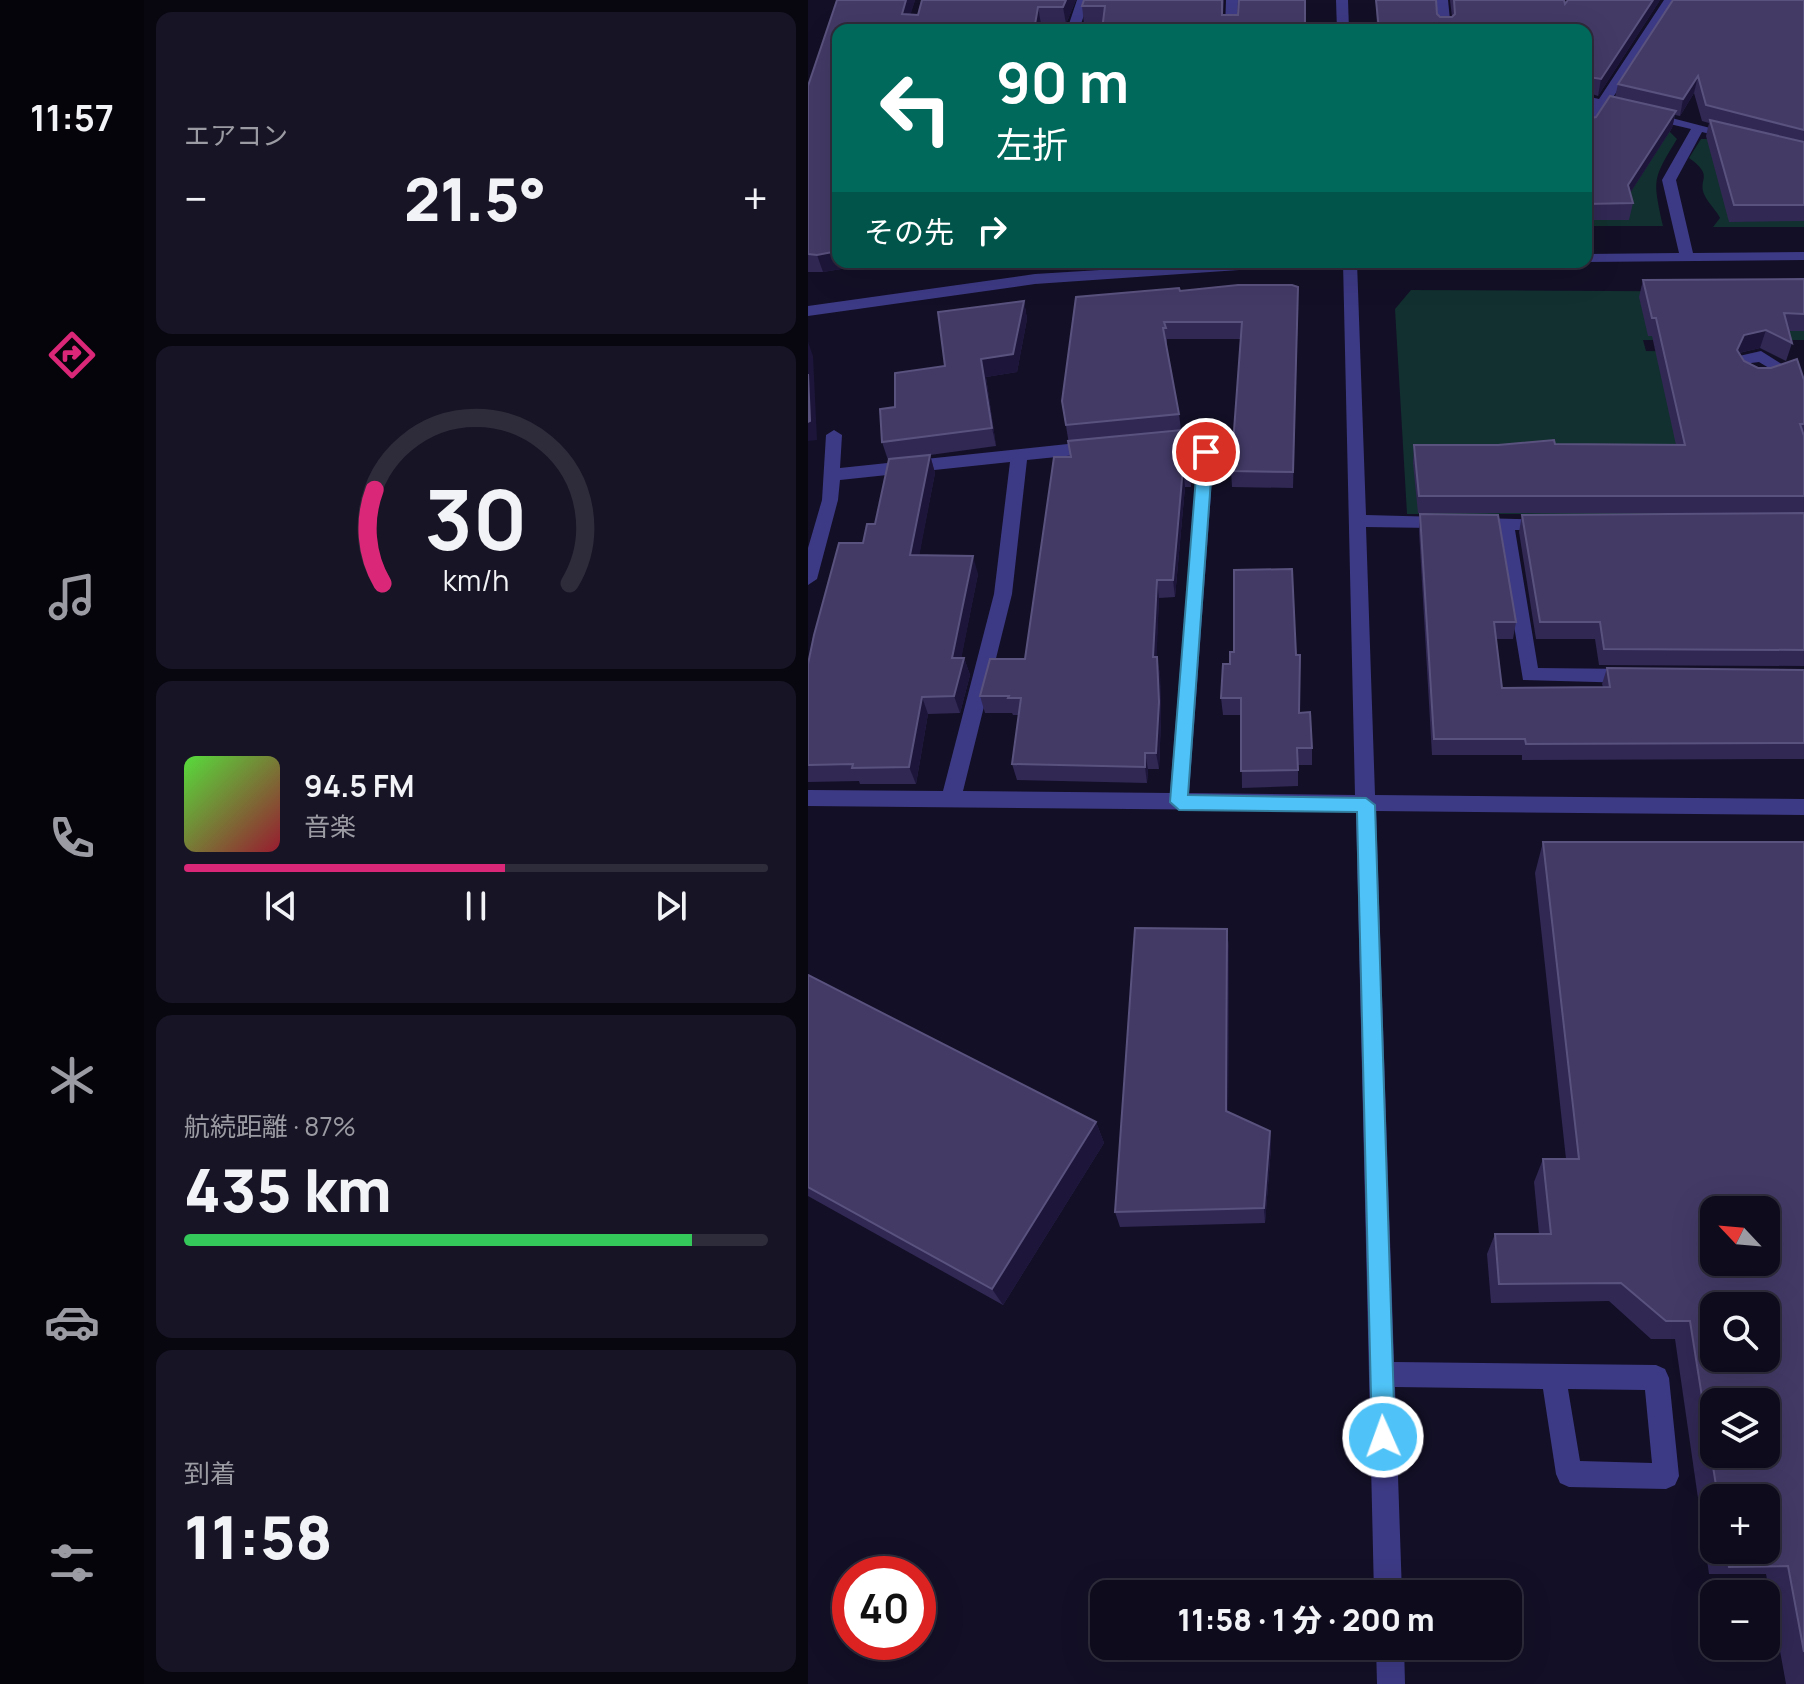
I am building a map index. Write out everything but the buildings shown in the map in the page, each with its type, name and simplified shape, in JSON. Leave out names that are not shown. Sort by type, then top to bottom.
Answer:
[{"type":"street","points":[[1075,24],[1083,0]]},
{"type":"street","points":[[1231,24],[1232,0]]},
{"type":"street","points":[[1342,0],[1343,24]]},
{"type":"street","points":[[1442,0],[1444,24]]},
{"type":"street","points":[[1592,119],[1670,0]]},
{"type":"street","points":[[1592,102],[1742,138]]},
{"type":"street","points":[[1687,257],[1669,180],[1698,128]]},
{"type":"street","points":[[1592,258],[1804,256]]},
{"type":"street","points":[[1035,268],[1035,279]]},
{"type":"street","points":[[808,311],[1035,279],[1206,268]]},
{"type":"street","points":[[1350,268],[1388,1580]]},
{"type":"street","points":[[1777,370],[1794,368]]},
{"type":"street","points":[[808,579],[830,500],[834,435]]},
{"type":"street","points":[[1137,443],[1182,439],[1200,442],[1206,452],[1179,802]]},
{"type":"street","points":[[831,475],[1107,446]]},
{"type":"street","points":[[951,799],[1003,594],[1019,454]]},
{"type":"street","points":[[1357,521],[1569,524]]},
{"type":"street","points":[[1506,524],[1530,675],[1652,676]]},
{"type":"street","points":[[808,798],[1804,807]]},
{"type":"street","points":[[1382,1374],[1553,1375],[1656,1378],[1666,1476],[1569,1474],[1553,1375]]},
{"type":"street","points":[[1390,1660],[1391,1684]]},
{"type":"green space","points":[[1667,129],[1677,139],[1657,180],[1663,226],[1592,226],[1592,149]]},
{"type":"green space","points":[[1701,139],[1716,139],[1804,160],[1804,227],[1713,227],[1720,218],[1705,196],[1702,170],[1689,158]]},
{"type":"green space","points":[[1411,290],[1804,292],[1804,340],[1643,340],[1646,351],[1714,352],[1804,461],[1804,514],[1407,514],[1395,309]]},
{"type":"route","points":[[1206,452],[1179,802],[1366,805],[1383,1437]]}]
